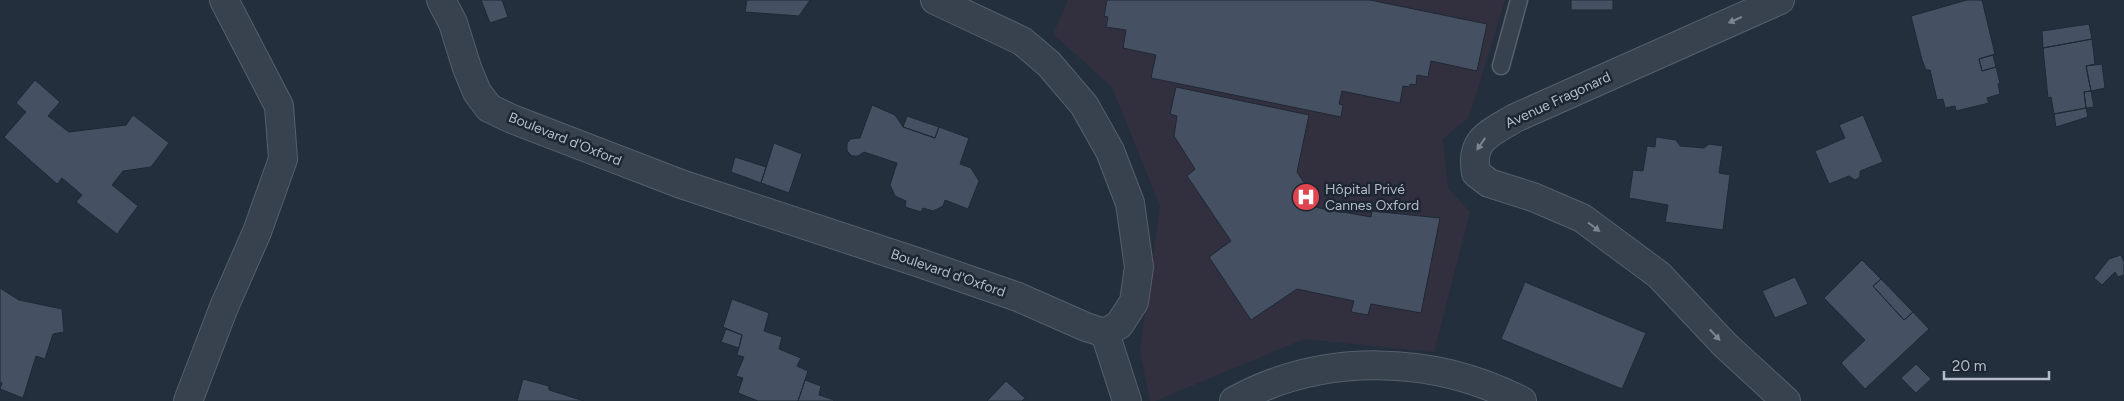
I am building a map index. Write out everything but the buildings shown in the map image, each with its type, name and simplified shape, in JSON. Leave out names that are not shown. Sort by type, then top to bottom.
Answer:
[{"type":"street","points":[[188,401],[224,307],[257,232],[283,159],[279,106],[224,0]]},
{"type":"street","name":"Boulevard d'Oxford","points":[[441,0],[453,23],[476,92],[489,108],[681,184],[1018,297],[1086,327],[1105,333]]},
{"type":"street","points":[[935,0],[1022,41],[1049,64],[1084,105],[1110,150],[1130,203],[1138,267],[1134,302],[1119,325],[1105,333],[1127,401]]},
{"type":"street","name":"Avenue Fragonard","points":[[1780,0],[1515,118],[1486,136],[1477,146],[1474,160],[1476,173],[1489,183],[1533,197],[1582,218],[1659,275],[1724,345],[1786,401]]},
{"type":"street","points":[[1234,401],[1258,388],[1306,372],[1356,366],[1405,366],[1445,372],[1473,380],[1522,401]]},
{"type":"lane","points":[[1502,66],[1519,0]]},
{"type":"shaded area","name":"Hôpital Privé Cannes Oxford","points":[[1068,0],[1505,0],[1469,117],[1443,139],[1448,188],[1470,212],[1434,352],[1304,339],[1155,401],[1150,401],[1140,352],[1160,206],[1112,87],[1053,34]]},
{"type":"place","name":"Hôpital Privé Cannes Oxford","points":[[1306,197]]}]
